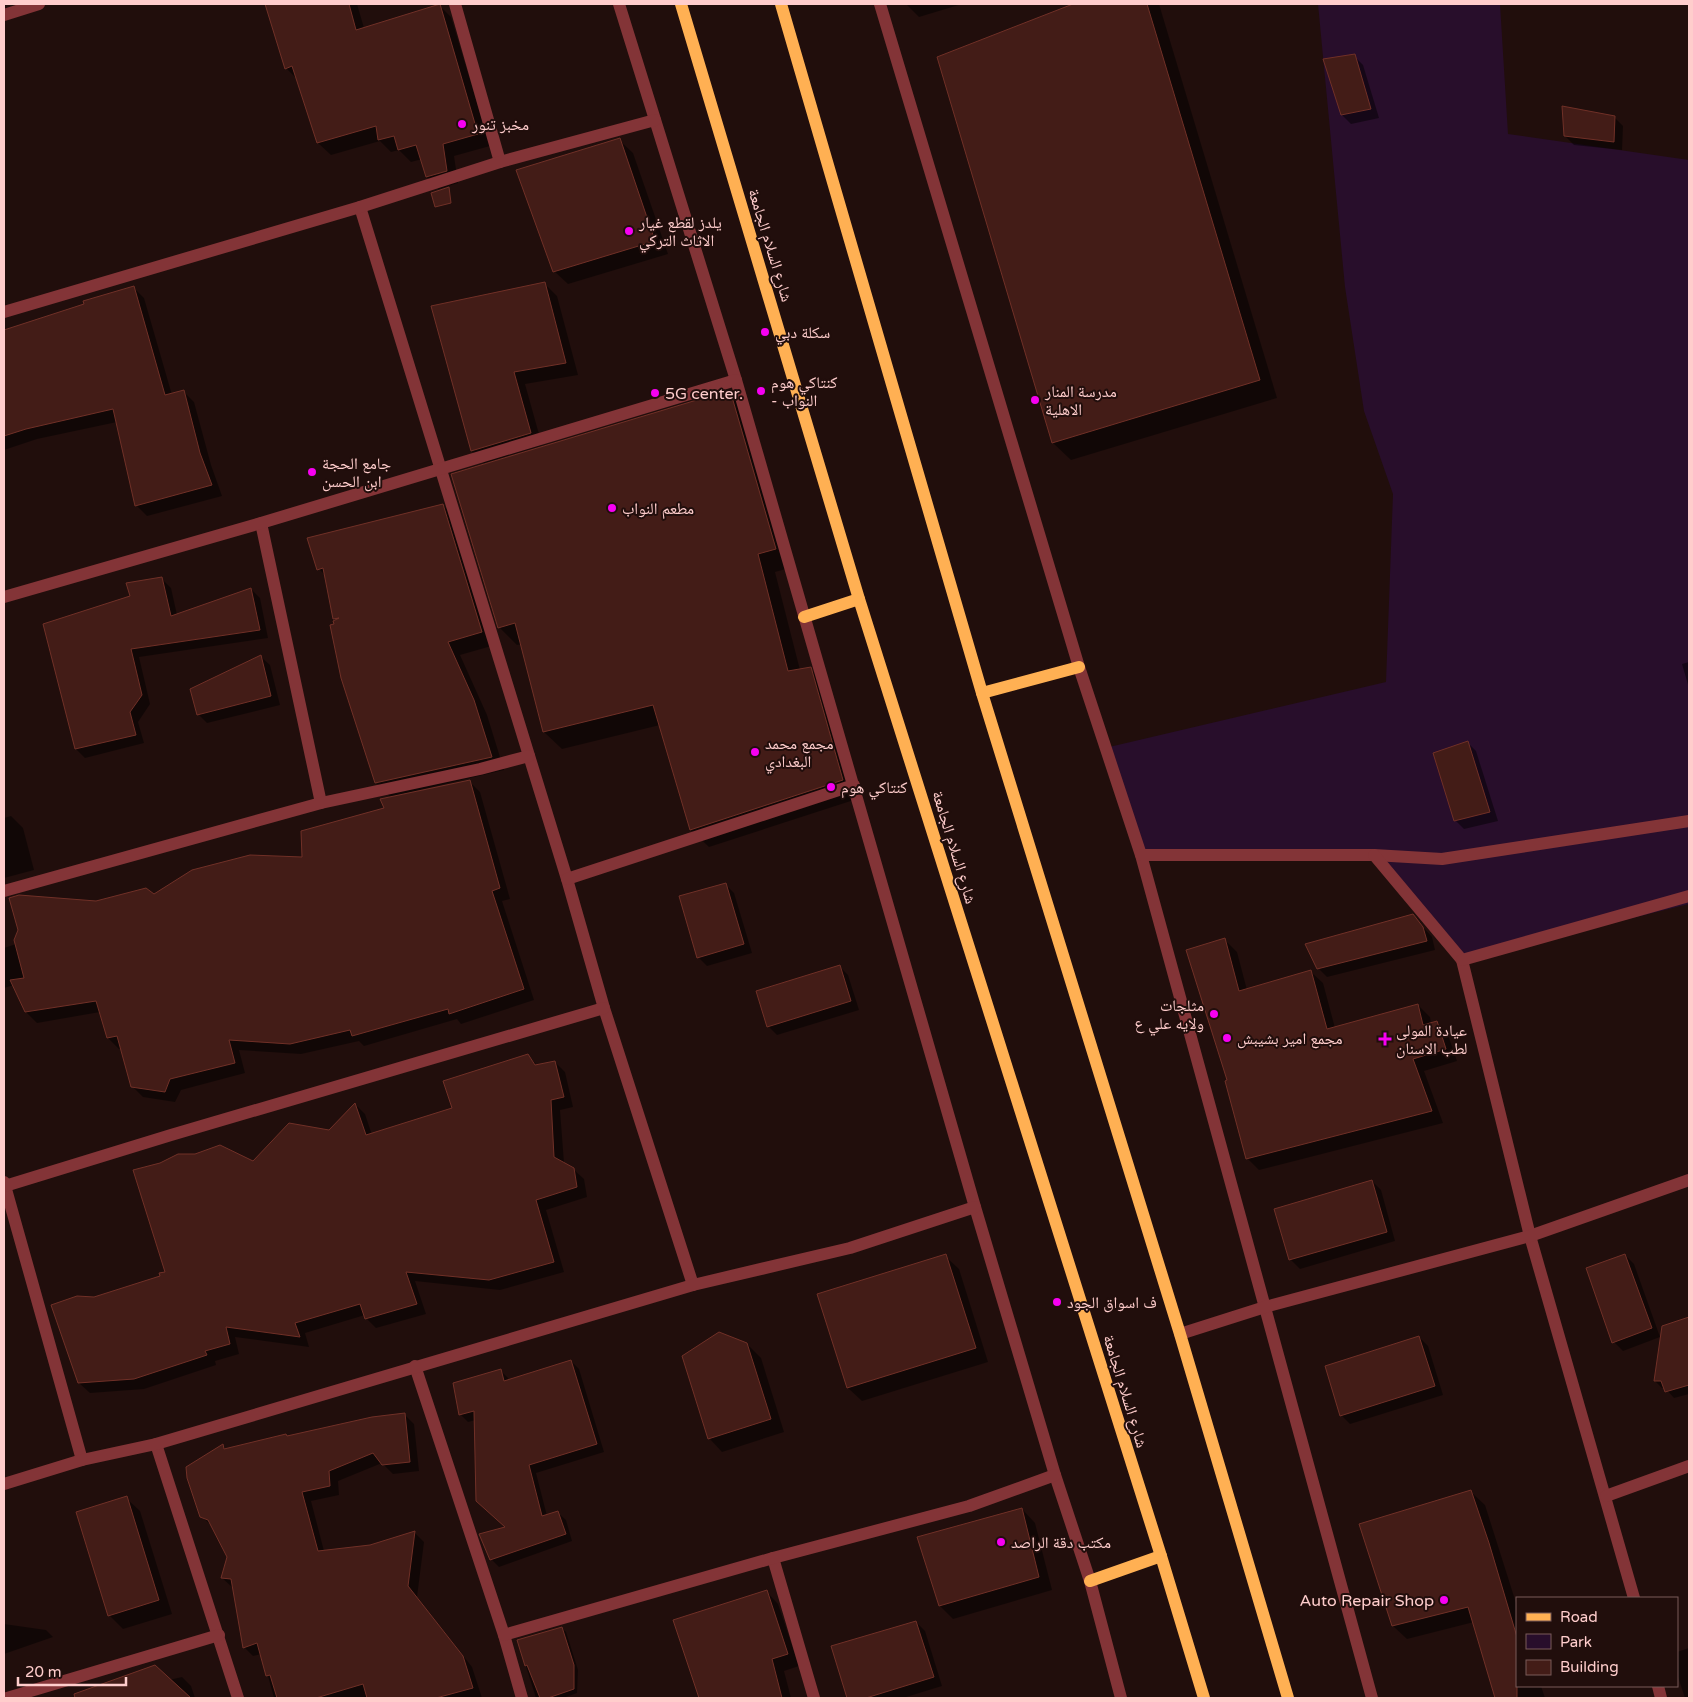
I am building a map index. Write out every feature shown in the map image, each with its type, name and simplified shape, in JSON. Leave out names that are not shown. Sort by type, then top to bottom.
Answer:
[{"type":"main road","name":"شارع السلام الجامعة","points":[[681,4],[860,599],[1204,1698]]},
{"type":"main road","points":[[781,4],[982,694],[1180,1334],[1288,1698]]},
{"type":"main road","points":[[804,617],[860,599]]},
{"type":"main road","points":[[982,694],[1079,667]]},
{"type":"main road","points":[[1090,1581],[1161,1556]]},
{"type":"street","points":[[4,15],[39,4]]},
{"type":"street","points":[[455,4],[500,162]]},
{"type":"street","points":[[619,4],[736,380],[975,1207],[1055,1475],[1090,1581],[1121,1698]]},
{"type":"street","points":[[880,4],[1079,667],[1141,855],[1372,1698]]},
{"type":"street","points":[[4,312],[360,207],[500,162],[656,120]]},
{"type":"street","points":[[360,207],[567,879],[604,1008],[692,1285]]},
{"type":"street","points":[[4,597],[736,380]]},
{"type":"street","points":[[261,522],[321,803]]},
{"type":"street","points":[[4,890],[321,803],[480,769],[529,756]]},
{"type":"street","points":[[567,879],[854,785]]},
{"type":"street","points":[[1141,855],[1374,855],[1442,859],[1689,821]]},
{"type":"street","points":[[1374,855],[1462,960],[1530,1236],[1634,1597]]},
{"type":"street","points":[[1462,960],[1689,896]]},
{"type":"street","points":[[82,1460],[4,1184],[604,1008]]},
{"type":"street","points":[[1180,1334],[1265,1307],[1530,1236],[1688,1183]]},
{"type":"street","points":[[4,1484],[82,1460],[156,1444],[692,1285],[850,1248],[975,1207]]},
{"type":"street","points":[[415,1366],[504,1635],[522,1698]]},
{"type":"street","points":[[156,1444],[238,1698]]},
{"type":"street","points":[[1606,1496],[1689,1466]]},
{"type":"street","points":[[504,1635],[773,1558],[969,1506],[1055,1475]]},
{"type":"street","points":[[773,1558],[814,1698]]},
{"type":"street","points":[[7,1698],[219,1635]]},
{"type":"green space","points":[[1318,4],[1500,4],[1508,134],[1689,160],[1689,904],[1462,960],[1374,855],[1141,855],[1105,748],[1386,682],[1393,494],[1364,411],[1345,287]]},
{"type":"building","points":[[265,4],[349,4],[356,30],[440,4],[478,134],[443,144],[447,171],[426,177],[416,145],[398,150],[394,136],[378,140],[376,126],[317,143],[292,66],[285,69]]},
{"type":"building","points":[[1073,4],[1147,4],[1260,380],[1052,443],[937,57]]},
{"type":"building","points":[[1355,54],[1371,109],[1341,115],[1323,59]]},
{"type":"building","points":[[1562,106],[1615,116],[1614,142],[1564,136]]},
{"type":"building","points":[[620,138],[655,241],[553,272],[516,170]]},
{"type":"building","points":[[449,187],[451,203],[435,207],[431,193]]},
{"type":"building","points":[[545,282],[566,363],[514,372],[531,433],[471,451],[431,306]]},
{"type":"building","points":[[134,286],[165,395],[184,390],[200,453],[212,485],[135,506],[113,409],[26,429],[4,436],[4,330],[84,304],[83,301]]},
{"type":"building","points":[[730,390],[776,549],[758,554],[788,671],[811,667],[843,780],[690,830],[653,705],[543,732],[515,623],[498,628],[451,474]]},
{"type":"building","points":[[443,504],[482,632],[448,642],[474,700],[492,757],[375,783],[341,678],[330,625],[334,624],[333,621],[339,618],[333,619],[323,568],[317,570],[307,538]]},
{"type":"building","points":[[162,577],[171,616],[251,588],[260,630],[131,649],[142,695],[130,712],[136,735],[75,749],[43,624],[130,596],[126,583]]},
{"type":"building","points":[[261,655],[271,696],[197,715],[190,689]]},
{"type":"building","points":[[1468,741],[1490,812],[1454,821],[1433,753]]},
{"type":"building","points":[[470,780],[500,888],[492,891],[524,989],[449,1014],[448,1009],[352,1036],[350,1030],[290,1044],[229,1040],[235,1063],[170,1079],[165,1092],[131,1087],[117,1036],[107,1038],[96,1001],[25,1012],[10,980],[24,978],[14,940],[18,930],[9,898],[19,895],[96,901],[146,888],[154,894],[192,870],[250,855],[302,857],[301,831],[384,808],[380,799]]},
{"type":"building","points":[[726,883],[744,944],[697,958],[679,896]]},
{"type":"building","points":[[1413,914],[1423,927],[1427,941],[1317,969],[1305,944]]},
{"type":"building","points":[[1225,938],[1239,991],[1311,970],[1327,1029],[1418,1004],[1423,1025],[1437,1021],[1446,1049],[1413,1059],[1432,1111],[1246,1159],[1225,1081],[1227,1080],[1186,950]]},
{"type":"building","points":[[840,965],[851,1001],[767,1027],[756,991]]},
{"type":"building","points":[[528,1054],[535,1065],[555,1061],[564,1097],[551,1100],[554,1157],[574,1168],[577,1187],[536,1200],[554,1262],[489,1280],[406,1272],[417,1304],[365,1319],[360,1304],[295,1323],[300,1337],[226,1327],[230,1344],[205,1351],[207,1355],[134,1379],[78,1383],[51,1305],[77,1296],[94,1297],[160,1276],[159,1273],[165,1272],[133,1170],[160,1163],[178,1154],[195,1154],[220,1145],[253,1161],[289,1123],[329,1130],[355,1103],[366,1135],[452,1108],[443,1081]]},
{"type":"building","points":[[1372,1180],[1387,1232],[1289,1260],[1274,1209]]},
{"type":"building","points":[[946,1254],[976,1348],[847,1388],[817,1294]]},
{"type":"building","points":[[1625,1254],[1652,1328],[1612,1343],[1586,1268]]},
{"type":"building","points":[[1689,1317],[1689,1385],[1665,1392],[1661,1381],[1654,1381],[1662,1326]]},
{"type":"building","points":[[719,1332],[747,1343],[771,1419],[708,1439],[682,1356]]},
{"type":"building","points":[[1419,1336],[1435,1386],[1340,1416],[1325,1366]]},
{"type":"building","points":[[571,1360],[597,1444],[529,1465],[542,1516],[558,1511],[566,1534],[490,1560],[479,1534],[505,1527],[476,1501],[474,1411],[459,1415],[453,1383],[501,1369],[504,1381]]},
{"type":"building","points":[[405,1413],[410,1462],[382,1465],[373,1453],[329,1471],[330,1486],[302,1492],[318,1551],[370,1545],[415,1531],[408,1586],[463,1656],[473,1688],[436,1698],[367,1698],[363,1684],[316,1698],[277,1698],[270,1675],[266,1676],[257,1643],[243,1648],[231,1579],[221,1578],[227,1557],[208,1520],[200,1517],[187,1478],[186,1467],[223,1444],[224,1449],[286,1434],[287,1436],[372,1417]]},
{"type":"building","name":"Auto Repair Shop","points":[[1471,1490],[1516,1634],[1517,1698],[1495,1698],[1468,1607],[1392,1626],[1359,1524]]},
{"type":"building","points":[[127,1496],[159,1600],[108,1616],[76,1512]]},
{"type":"building","points":[[1022,1508],[1039,1577],[939,1606],[917,1537]]},
{"type":"building","points":[[767,1590],[788,1654],[772,1659],[782,1698],[699,1698],[673,1620]]},
{"type":"building","points":[[916,1621],[934,1677],[866,1698],[847,1698],[831,1646]]},
{"type":"building","points":[[562,1627],[574,1665],[574,1689],[548,1698],[540,1698],[527,1665],[525,1666],[517,1640]]},
{"type":"building","points":[[155,1665],[191,1698],[75,1698],[74,1694]]},
{"type":"place","name":"مخبز تنور","points":[[462,124]]},
{"type":"place","name":"يلدز لقطع غيار الاثاث التركي","points":[[629,231]]},
{"type":"place","name":"سكلة دبي","points":[[765,332]]},
{"type":"place","name":"كنتاكي هوم - النواب","points":[[761,391]]},
{"type":"place","name":"5G center.","points":[[655,393]]},
{"type":"place","name":"مدرسة المنار الاهلية","points":[[1035,400]]},
{"type":"place","name":"جامع الحجة ابن الحسن","points":[[312,472]]},
{"type":"place","name":"مطعم النواب","points":[[612,508]]},
{"type":"place","name":"مجمع محمد البغدادي","points":[[755,752]]},
{"type":"place","name":"كنتاكي هوم","points":[[831,787]]},
{"type":"place","name":"مثلجات ولايه علي ع","points":[[1214,1014]]},
{"type":"place","name":"مجمع امير بشيبش","points":[[1227,1038]]},
{"type":"place","name":"عيادة المولى لطب الاسنان","points":[[1385,1039]]},
{"type":"place","name":"ف اسواق الجود","points":[[1057,1302]]},
{"type":"place","name":"مكتب دقة الراصد","points":[[1001,1542]]},
{"type":"place","name":"Auto Repair Shop","points":[[1444,1600]]}]
